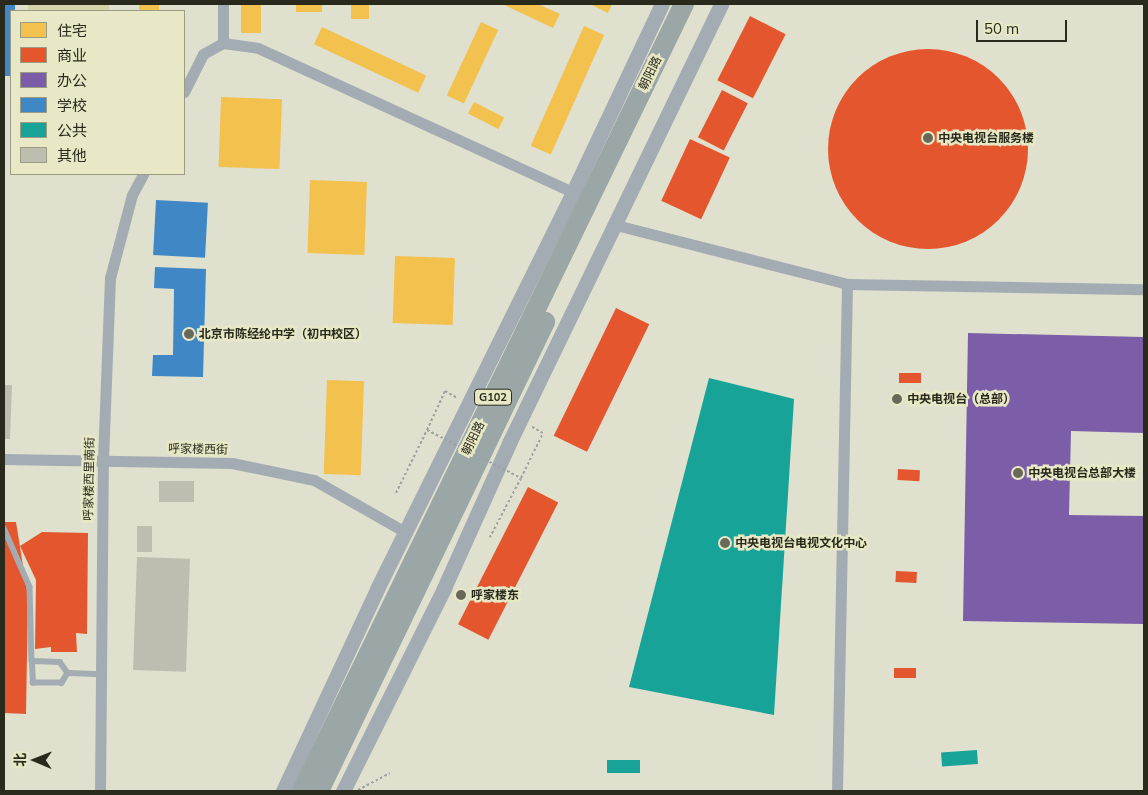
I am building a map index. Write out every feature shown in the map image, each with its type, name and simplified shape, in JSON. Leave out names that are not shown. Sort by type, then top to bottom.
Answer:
[{"type":"highway","name":"朝阳路","points":[[302,791],[684,4]]},
{"type":"highway","name":"朝阳路","points":[[319,791],[698,4]]},
{"type":"street","points":[[223,4],[223,43]]},
{"type":"street","name":"朝阳路","points":[[283,791],[662,4]]},
{"type":"street","points":[[343,791],[444,588],[510,441],[616,225],[721,4]]},
{"type":"street","points":[[185,90],[203,54],[223,43],[258,48],[573,192]]},
{"type":"street","name":"呼家楼西里南街","points":[[100,791],[103,460],[110,278],[132,195],[142,175]]},
{"type":"street","points":[[616,225],[847,284],[1144,289]]},
{"type":"street","points":[[836,791],[847,284]]},
{"type":"street","name":"呼家楼西街","points":[[4,458],[232,463],[314,480],[407,533]]},
{"type":"lane","points":[[4,528],[30,587],[32,683],[62,683],[68,673]]},
{"type":"lane","points":[[32,661],[60,662],[68,673]]},
{"type":"lane","points":[[68,673],[102,674]]},
{"type":"path","points":[[396,493],[445,392]]},
{"type":"path","points":[[427,430],[520,478]]},
{"type":"path","points":[[490,536],[543,433]]},
{"type":"green space","points":[[28,4],[109,4],[109,10],[28,10]]},
{"type":"building: 住宅","points":[[139,4],[159,4],[159,10],[139,10]]},
{"type":"building: 住宅","points":[[241,4],[261,4],[261,33],[241,33]]},
{"type":"building: 住宅","points":[[296,4],[322,4],[322,12],[296,12]]},
{"type":"building: 住宅","points":[[351,4],[369,4],[369,19],[351,19]]},
{"type":"building: 住宅","points":[[502,4],[538,4],[560,14],[553,28]]},
{"type":"building: 住宅","points":[[590,4],[612,4],[608,13]]},
{"type":"building: 住宅","points":[[481,22],[498,30],[464,103],[447,95]]},
{"type":"building: 住宅","points":[[584,26],[604,35],[551,155],[531,146]]},
{"type":"building: 住宅","points":[[322,27],[426,76],[418,93],[314,44]]},
{"type":"building: 住宅","points":[[221,97],[282,99],[280,169],[219,167]]},
{"type":"building: 住宅","points":[[474,102],[504,117],[498,129],[468,114]]},
{"type":"building: 住宅","points":[[310,180],[367,182],[364,255],[307,253]]},
{"type":"building: 住宅","points":[[395,256],[455,258],[453,325],[393,323]]},
{"type":"building: 住宅","points":[[327,380],[364,381],[361,475],[324,474]]},
{"type":"building: 商业","points":[[750,16],[786,34],[753,98],[717,80]]},
{"type":"building: 商业","name":"中央电视台服务楼","points":[[928,49],[947,51],[975,61],[991,72],[1005,86],[1020,111],[1026,130],[1028,149],[1026,168],[1016,196],[1005,212],[991,226],[966,241],[947,247],[928,249],[909,247],[881,237],[865,226],[851,212],[836,187],[830,168],[828,149],[830,130],[840,102],[851,86],[865,72],[890,57],[909,51]]},
{"type":"building: 商业","points":[[722,90],[748,103],[724,150],[698,137]]},
{"type":"building: 商业","points":[[690,139],[730,158],[701,219],[661,201]]},
{"type":"building: 商业","points":[[616,308],[649,324],[587,452],[554,436]]},
{"type":"building: 商业","points":[[899,373],[921,373],[921,383],[899,383]]},
{"type":"building: 商业","points":[[898,469],[920,470],[919,481],[897,480]]},
{"type":"building: 商业","points":[[528,487],[558,502],[488,640],[458,624]]},
{"type":"building: 商业","points":[[4,522],[16,522],[28,597],[26,714],[4,713]]},
{"type":"building: 商业","points":[[42,532],[88,533],[87,634],[76,633],[77,652],[51,652],[51,647],[35,649],[36,580],[20,546]]},
{"type":"building: 商业","points":[[896,571],[917,572],[916,583],[895,582]]},
{"type":"building: 商业","points":[[894,668],[916,668],[916,678],[894,678]]},
{"type":"building: 办公","name":"中央电视台总部大楼","points":[[968,333],[1144,337],[1144,433],[1071,431],[1069,515],[1144,516],[1144,624],[963,621]]},
{"type":"building: 学校","points":[[4,4],[15,4],[15,10],[10,10],[10,76],[4,76]]},
{"type":"building: 学校","points":[[156,200],[208,203],[205,258],[153,255]]},
{"type":"building: 学校","points":[[155,267],[206,269],[203,377],[152,376],[153,355],[173,355],[174,289],[154,288]]},
{"type":"building: 公共","name":"中央电视台电视文化中心","points":[[709,378],[794,399],[774,715],[629,687]]},
{"type":"building: 公共","points":[[977,750],[978,764],[942,766],[941,753]]},
{"type":"building: 公共","points":[[607,760],[640,760],[640,773],[607,773]]},
{"type":"building: 其他","points":[[4,385],[12,385],[10,439],[4,439]]},
{"type":"building: 其他","points":[[159,481],[194,481],[194,502],[159,502]]},
{"type":"building: 其他","points":[[137,526],[152,526],[152,552],[137,552]]},
{"type":"building: 其他","points":[[137,557],[190,559],[186,672],[133,670]]},
{"type":"place","name":"中央电视台服务楼","points":[[928,138]]},
{"type":"place","name":"北京市陈经纶中学（初中校区）","points":[[189,334]]},
{"type":"place","name":"中央电视台（总部）","points":[[897,399]]},
{"type":"place","name":"中央电视台总部大楼","points":[[1018,473]]},
{"type":"place","name":"中央电视台电视文化中心","points":[[725,543]]},
{"type":"place","name":"呼家楼东","points":[[461,595]]}]
